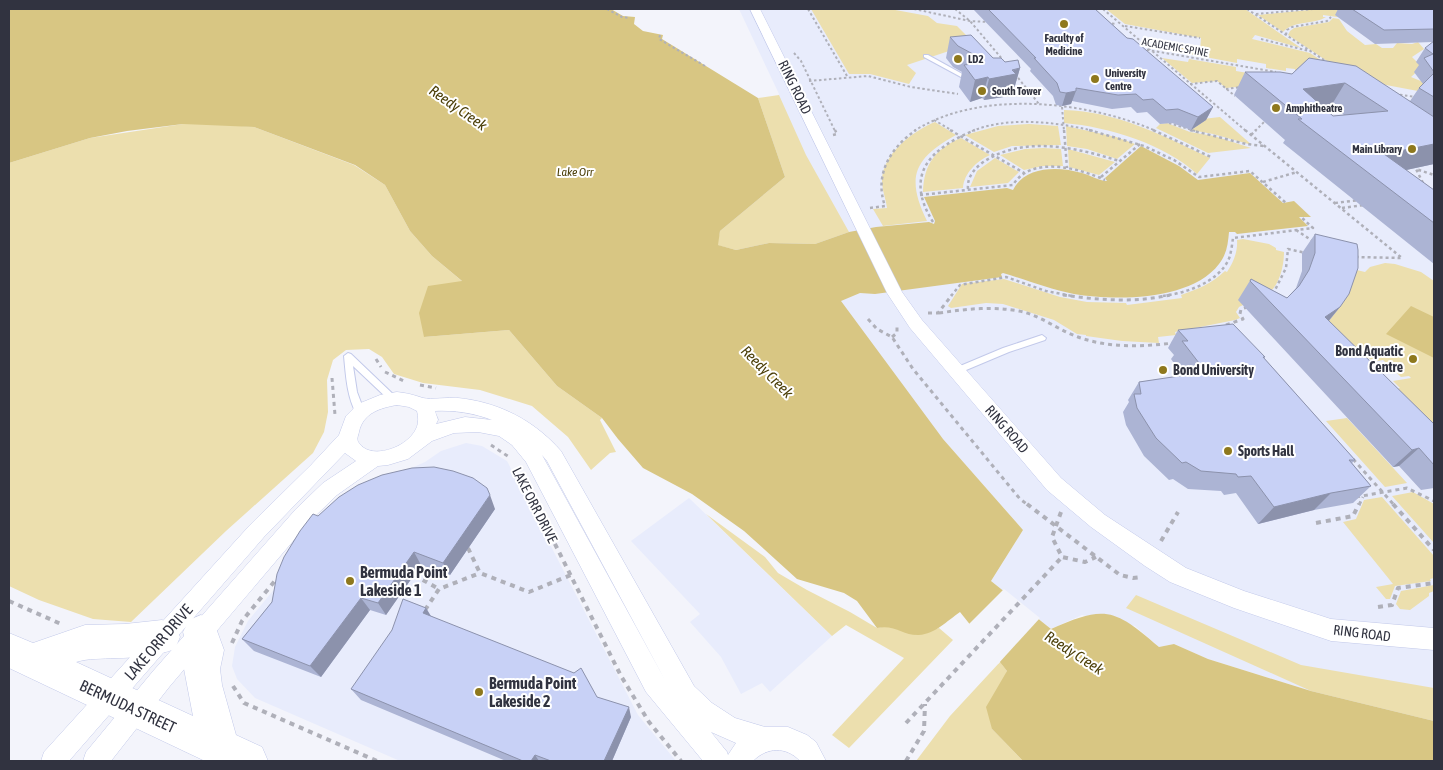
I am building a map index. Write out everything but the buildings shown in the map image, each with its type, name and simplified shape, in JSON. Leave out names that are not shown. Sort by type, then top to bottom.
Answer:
[{"type":"main road","points":[[21,656],[85,642],[162,638]]},
{"type":"main road","points":[[216,641],[206,650],[202,669],[204,685],[234,755]]},
{"type":"main road","name":"BERMUDA STREET","points":[[21,656],[234,755]]},
{"type":"street","name":"RING ROAD","points":[[755,9],[895,294],[916,324],[956,371],[1067,496],[1098,521],[1158,563],[1178,575],[1242,601],[1331,630],[1434,638]]},
{"type":"street","points":[[392,398],[414,400],[423,405],[428,411],[428,429],[422,438],[401,453],[388,457],[364,457],[350,446],[348,438],[353,420],[375,403],[392,398]]},
{"type":"street","points":[[423,405],[441,403],[457,405],[500,415],[540,439],[554,456],[686,694],[697,707],[719,725],[730,730],[764,739]]},
{"type":"street","name":"LAKE ORR DRIVE","points":[[422,438],[452,426],[473,425],[499,428],[508,432],[525,446],[654,684],[718,761]]},
{"type":"street","name":"LAKE ORR DRIVE","points":[[95,761],[123,703],[162,638],[272,515],[318,471],[348,438]]},
{"type":"street","name":"LAKE ORR DRIVE","points":[[53,761],[123,703],[216,641],[319,498],[340,481],[375,458]]},
{"type":"street","points":[[738,761],[747,748],[764,739],[777,737],[790,740],[802,747],[814,761]]},
{"type":"lane","points":[[926,56],[963,76]]},
{"type":"lane","points":[[956,371],[1006,350],[1042,338]]},
{"type":"lane","points":[[360,413],[354,401],[348,356],[392,398]]},
{"type":"path","points":[[607,9],[622,17],[630,18]]},
{"type":"path","points":[[808,9],[847,76]]},
{"type":"path","points":[[914,9],[970,21],[991,22]]},
{"type":"path","points":[[955,9],[970,21],[1008,66]]},
{"type":"path","points":[[1103,9],[1251,135],[1402,258],[1364,256],[1347,258]]},
{"type":"path","points":[[1247,9],[1328,62]]},
{"type":"path","points":[[1255,14],[1313,9]]},
{"type":"path","points":[[1286,35],[1287,30],[1292,27],[1327,21],[1331,17]]},
{"type":"path","points":[[1102,22],[1117,24]]},
{"type":"path","points":[[1124,26],[1200,38]]},
{"type":"path","points":[[660,35],[659,39],[705,66]]},
{"type":"path","points":[[1260,39],[1312,52]]},
{"type":"path","name":"ACADEMIC SPINE","points":[[1140,48],[1282,74]]},
{"type":"path","points":[[1014,74],[1040,104]]},
{"type":"path","points":[[837,134],[809,81],[847,76],[868,76],[911,88],[958,94]]},
{"type":"path","points":[[1190,84],[1217,81],[1236,96]]},
{"type":"path","points":[[1226,88],[1242,87]]},
{"type":"path","points":[[1386,92],[1425,99]]},
{"type":"path","points":[[868,208],[884,206],[879,186],[880,178],[891,153],[912,132],[934,120],[964,110],[989,106],[1040,104],[1096,112],[1138,124],[1181,141],[1211,157]]},
{"type":"path","points":[[1062,106],[1067,168]]},
{"type":"path","points":[[1251,135],[1270,115]]},
{"type":"path","points":[[934,120],[1024,172]]},
{"type":"path","points":[[932,222],[926,213],[920,195],[920,179],[925,165],[943,146],[961,135],[1000,124],[1034,122],[1062,124],[1115,135],[1172,158],[1198,177],[1250,171],[1286,203]]},
{"type":"path","points":[[1170,123],[1194,132],[1214,135],[1253,147],[1265,146]]},
{"type":"path","points":[[1101,178],[1140,144]]},
{"type":"path","points":[[968,189],[967,183],[976,168],[995,155],[1024,147],[1064,147],[1093,152],[1119,161]]},
{"type":"path","points":[[920,195],[1013,185],[1018,176],[1024,172],[1043,168],[1067,168],[1105,180]]},
{"type":"path","points":[[1417,185],[1425,187],[1416,169],[1434,175]]},
{"type":"path","points":[[1263,182],[1297,172]]},
{"type":"path","points":[[1335,203],[1363,200]]},
{"type":"path","points":[[1342,208],[1369,205]]},
{"type":"path","points":[[938,313],[960,285],[1006,277],[1042,290],[1094,300],[1144,300],[1178,294],[1207,281],[1221,270],[1232,252],[1233,238],[1313,228],[1302,217]]},
{"type":"path","points":[[1296,230],[1319,245]]},
{"type":"path","points":[[1268,299],[1280,284],[1286,268],[1288,249],[1314,254]]},
{"type":"path","points":[[923,313],[938,313],[989,306],[1040,318],[1078,337],[1096,342],[1153,345],[1177,342]]},
{"type":"path","points":[[1220,328],[1243,319],[1240,314],[1241,309],[1253,307]]},
{"type":"path","points":[[892,337],[897,333],[898,324],[895,318]]},
{"type":"path","points":[[868,319],[877,329],[892,337],[913,369],[1020,499],[1120,575],[1133,578],[1142,577]]},
{"type":"path","name":"LAKE ORR DRIVE","points":[[487,442],[512,459]]},
{"type":"path","points":[[1350,456],[1434,550]]},
{"type":"path","points":[[1354,498],[1407,488],[1434,501]]},
{"type":"path","points":[[1062,557],[1052,537],[1067,496]]},
{"type":"path","points":[[1316,523],[1353,516],[1363,496]]},
{"type":"path","name":"LAKE ORR DRIVE","points":[[536,506],[621,676],[649,722],[681,761]]},
{"type":"path","points":[[1161,541],[1178,512]]},
{"type":"path","points":[[468,548],[480,573]]},
{"type":"path","points":[[1062,557],[1085,562],[1096,558]]},
{"type":"path","points":[[906,723],[1062,557]]},
{"type":"path","points":[[216,641],[242,621],[283,572]]},
{"type":"path","points":[[421,615],[439,589],[480,573],[529,592],[571,575]]},
{"type":"path","points":[[414,575],[439,589]]},
{"type":"path","points":[[1378,606],[1392,605],[1398,588],[1434,583]]},
{"type":"path","points":[[9,601],[65,626]]},
{"type":"path","points":[[230,681],[244,703],[377,761]]},
{"type":"path","points":[[906,761],[924,731],[925,703]]},
{"type":"shaded area","name":"Bond University","points":[[739,9],[1434,9],[1434,721],[1311,691],[1208,659],[1174,644],[1159,647],[1135,626],[1082,615],[1051,629],[991,581],[1023,530],[943,439],[720,231],[779,94]]},
{"type":"shaded area","points":[[811,9],[890,9],[928,16],[937,23],[957,26],[977,46],[949,51],[907,65],[916,73],[909,84],[870,74],[849,74]]},
{"type":"shaded area","points":[[1106,9],[1245,9],[1301,48],[1255,35],[1252,39],[1310,53],[1348,78],[1295,73],[1295,69],[1286,68],[1286,71],[1266,68],[1266,64],[1237,59],[1237,63],[1189,54],[1189,51],[1177,49],[1177,47],[1200,51],[1201,38],[1125,24]]},
{"type":"shaded area","points":[[1319,9],[1356,9],[1337,17],[1323,15],[1323,17],[1326,17],[1298,24],[1283,32],[1258,15]]},
{"type":"shaded area","points":[[1333,18],[1339,19],[1347,31],[1365,45],[1376,44],[1382,48],[1393,48],[1397,43],[1412,44],[1418,42],[1424,49],[1412,57],[1422,67],[1411,77],[1428,84],[1434,94],[1354,79],[1288,35],[1294,28],[1329,22]]},
{"type":"shaded area","points":[[1162,58],[1188,62],[1189,59],[1236,67],[1236,71],[1266,76],[1248,86],[1226,88],[1217,81],[1192,83]]},
{"type":"shaded area","points":[[779,95],[806,155],[849,232],[815,244],[769,243],[736,250],[717,245],[720,231],[785,177],[758,98]]},
{"type":"shaded area","points":[[1064,110],[1083,111],[1121,120],[1157,133],[1210,158],[1197,174],[1169,154],[1135,139],[1099,128],[1064,123]]},
{"type":"shaded area","points":[[1220,117],[1252,145],[1191,130],[1201,123],[1194,120]]},
{"type":"shaded area","points":[[935,122],[956,135],[931,152],[923,160],[918,170],[916,192],[927,221],[883,226],[873,209],[887,208],[882,181],[883,171],[887,162],[900,145],[917,131]]},
{"type":"shaded area","points":[[204,123],[254,127],[354,165],[385,185],[410,231],[432,256],[463,282],[424,337],[509,330],[557,386],[602,418],[600,420],[616,452],[610,453],[591,470],[568,437],[532,406],[480,390],[423,383],[394,374],[382,357],[369,349],[346,350],[333,360],[327,380],[328,412],[324,432],[313,453],[226,531],[131,622],[93,619],[39,600],[9,586],[9,163],[90,138],[183,124]]},
{"type":"shaded area","points":[[1167,123],[1190,132],[1214,136],[1251,148],[1208,153],[1156,128],[1160,124]]},
{"type":"shaded area","points":[[1029,124],[1058,126],[1061,145],[1012,146],[994,152],[965,135],[998,126]]},
{"type":"shaded area","points":[[1066,126],[1116,137],[1135,144],[1117,159],[1087,149],[1067,146]]},
{"type":"shaded area","points":[[961,138],[990,155],[972,168],[966,177],[963,188],[923,192],[926,173],[933,159],[944,147]]},
{"type":"shaded area","points":[[1025,149],[1061,149],[1063,166],[1043,166],[1024,170],[1000,155]]},
{"type":"shaded area","points":[[1068,149],[1115,162],[1099,175],[1069,167]]},
{"type":"shaded area","points":[[995,158],[1019,172],[1008,183],[970,187],[977,171]]},
{"type":"shaded area","points":[[1243,239],[1269,244],[1276,248],[1276,250],[1284,252],[1282,270],[1274,288],[1262,298],[1239,307],[1236,312],[1240,318],[1175,332],[1176,335],[1158,337],[1159,343],[1122,341],[1077,334],[1054,320],[1003,304],[986,303],[951,308],[948,306],[962,284],[1004,279],[1060,297],[1087,302],[1126,303],[1127,305],[1182,298],[1181,295],[1204,286],[1225,271],[1227,272],[1235,257],[1237,240]]},
{"type":"shaded area","points":[[1385,263],[1421,272],[1434,281],[1434,434],[1389,391],[1400,388],[1393,381],[1411,378],[1409,376],[1401,377],[1383,360],[1373,362],[1369,358],[1360,360],[1321,328],[1344,267],[1365,272],[1370,267]]},
{"type":"shaded area","points":[[1347,418],[1407,483],[1385,487],[1326,421]]},
{"type":"shaded area","points":[[466,443],[482,446],[507,461],[638,715],[676,761],[400,761],[255,698],[237,679],[232,666],[235,647],[248,621],[276,587],[398,474],[425,462],[441,451]]},
{"type":"shaded area","points":[[1413,492],[1434,504],[1434,543],[1392,496]]},
{"type":"shaded area","points":[[1382,497],[1434,556],[1434,578],[1430,579],[1431,581],[1395,586],[1390,599],[1386,599],[1376,587],[1393,584],[1343,522],[1356,519],[1364,500]]},
{"type":"shaded area","points":[[689,498],[832,636],[770,692],[762,683],[741,694],[721,657],[690,622],[700,614],[631,541]]},
{"type":"shaded area","points":[[706,514],[765,557],[778,573],[877,628],[887,626],[918,635],[939,628],[953,640],[849,748],[832,735],[904,658],[846,625],[832,636]]},
{"type":"shaded area","points":[[1434,585],[1434,591],[1429,593],[1429,596],[1410,610],[1400,609],[1396,604],[1401,591]]},
{"type":"shaded area","points":[[1136,595],[1301,665],[1434,688],[1434,721],[1311,691],[1126,608]]},
{"type":"shaded area","points":[[1000,662],[1007,671],[992,729],[1023,761],[916,761],[950,716]]},
{"type":"water","name":"Lake Orr","points":[[9,9],[611,9],[623,16],[635,17],[634,24],[643,31],[663,35],[662,39],[758,98],[785,177],[720,231],[718,245],[736,250],[769,243],[815,244],[849,232],[876,227],[929,222],[934,224],[935,221],[924,197],[1007,188],[1013,190],[1025,176],[1043,170],[1063,169],[1107,181],[1105,178],[1141,146],[1179,166],[1198,180],[1250,173],[1283,203],[1294,201],[1311,217],[1299,217],[1308,226],[1237,234],[1229,232],[1228,244],[1219,264],[1206,276],[1172,292],[1131,297],[1091,296],[1056,290],[1003,273],[1001,274],[1002,277],[875,294],[860,293],[841,301],[943,439],[1023,530],[991,581],[1051,629],[1084,616],[1108,614],[1131,624],[1159,647],[1174,644],[1208,659],[1311,691],[1434,721],[1434,761],[1023,761],[992,729],[986,707],[1007,671],[960,612],[941,626],[925,634],[914,635],[889,628],[877,628],[857,601],[844,593],[797,579],[744,531],[692,494],[643,468],[602,418],[557,386],[509,330],[424,337],[419,313],[428,286],[462,281],[432,256],[410,231],[385,185],[355,165],[254,127],[183,124],[90,138],[9,163]]},
{"type":"water","points":[[1411,306],[1434,317],[1434,358],[1386,334]]},
{"type":"pier","points":[[1004,589],[1040,618],[998,664],[968,625]]},
{"type":"place","name":"Faculty of Medicine","points":[[1064,24]]},
{"type":"place","name":"LD2","points":[[958,59]]},
{"type":"place","name":"University Centre","points":[[1095,79]]},
{"type":"place","name":"South Tower","points":[[982,91]]},
{"type":"place","name":"Amphitheatre","points":[[1276,108]]},
{"type":"place","name":"Main Library","points":[[1412,149]]},
{"type":"place","name":"Bond Aquatic Centre","points":[[1413,359]]},
{"type":"place","name":"Bond University","points":[[1163,370]]},
{"type":"place","name":"Sports Hall","points":[[1228,451]]},
{"type":"place","name":"Bermuda Point Lakeside 1","points":[[350,581]]},
{"type":"place","name":"Bermuda Point Lakeside 2","points":[[479,692]]},
{"type":"water label","name":"Reedy Creek","points":[[458,108]]},
{"type":"water label","name":"Reedy Creek","points":[[767,372]]},
{"type":"water label","name":"Reedy Creek","points":[[1074,653]]}]
